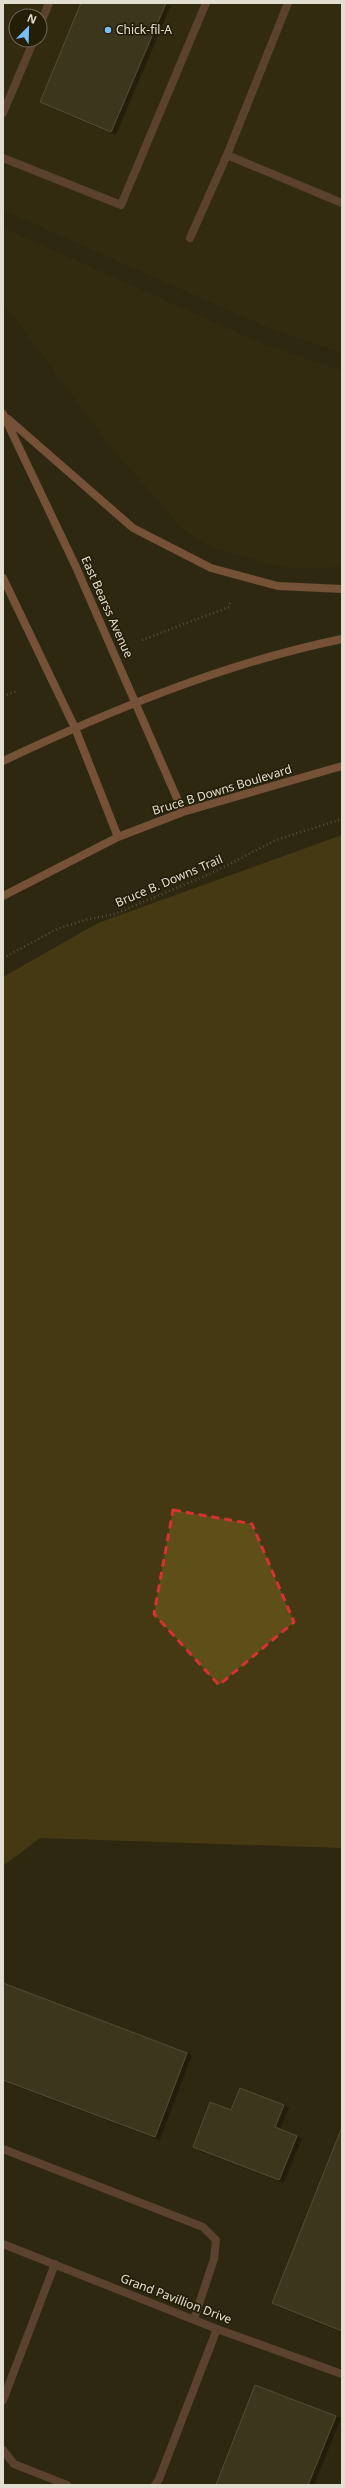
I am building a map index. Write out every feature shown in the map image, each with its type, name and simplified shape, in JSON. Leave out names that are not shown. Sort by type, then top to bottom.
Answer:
[{"type":"main road","points":[[4,415],[133,528],[211,568],[278,586],[342,589]]},
{"type":"main road","name":"East Bearss Avenue","points":[[4,415],[76,567],[183,812]]},
{"type":"main road","points":[[3,578],[75,728],[118,837]]},
{"type":"main road","points":[[3,762],[75,728],[135,703],[292,649],[342,639]]},
{"type":"main road","name":"Bruce B Downs Boulevard","points":[[3,896],[118,837],[183,812],[342,766]]},
{"type":"street","points":[[3,158],[121,205],[206,3]]},
{"type":"street","points":[[190,238],[227,155],[288,3]]},
{"type":"street","points":[[3,113],[31,48]]},
{"type":"street","points":[[227,155],[342,203]]},
{"type":"street","points":[[3,2149],[202,2227],[216,2240],[214,2259],[194,2319]]},
{"type":"street","name":"Grand Pavillion Drive","points":[[3,2244],[218,2329],[342,2374]]},
{"type":"street","points":[[3,2400],[56,2264]]},
{"type":"street","points":[[155,2485],[159,2479],[218,2329]]},
{"type":"street","points":[[3,2450],[14,2464],[67,2485]]},
{"type":"path","points":[[142,640],[229,607],[231,601]]},
{"type":"path","points":[[3,696],[17,691]]},
{"type":"path","name":"Bruce B. Downs Trail","points":[[3,958],[57,929],[85,920],[115,914],[212,873],[276,840],[342,819]]},
{"type":"highlighted area","points":[[173,1510],[252,1524],[294,1622],[219,1685],[154,1614]]},
{"type":"shaded area","points":[[3,3],[342,3],[342,353],[269,328],[3,210]]},
{"type":"shaded area","points":[[3,228],[263,344],[342,371],[342,565],[325,569],[283,567],[218,550],[184,530],[110,446],[3,302]]},
{"type":"shaded area","points":[[342,835],[342,1848],[40,1838],[3,1866],[3,977],[98,923]]},
{"type":"building","points":[[81,3],[166,3],[111,132],[40,102]]},
{"type":"building","points":[[3,1983],[187,2053],[155,2137],[3,2080]]},
{"type":"building","points":[[240,2088],[284,2105],[275,2127],[297,2136],[279,2180],[193,2147],[210,2102],[231,2110]]},
{"type":"building","points":[[342,2127],[342,2331],[272,2303]]},
{"type":"building","points":[[255,2385],[336,2416],[308,2485],[216,2485]]},
{"type":"place","name":"Chick-fil-A","points":[[108,30]]}]
